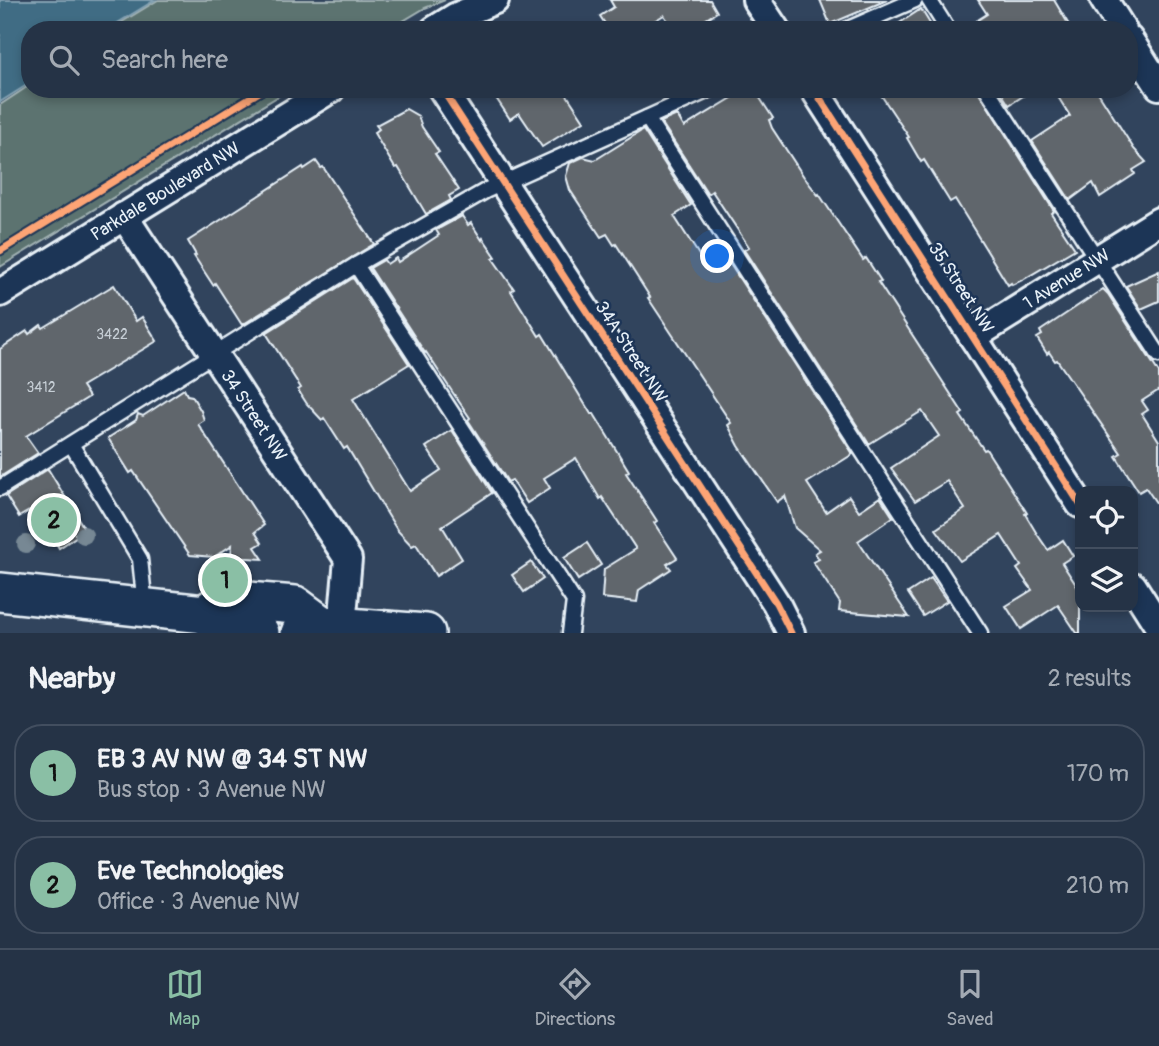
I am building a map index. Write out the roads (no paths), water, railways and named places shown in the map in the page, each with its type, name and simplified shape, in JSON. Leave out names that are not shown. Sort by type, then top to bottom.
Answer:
[{"type":"main road","points":[[0,592],[204,614],[225,630],[260,633]]},
{"type":"main road","points":[[204,614],[226,599],[295,605],[321,629],[426,633]]},
{"type":"street","points":[[449,21],[495,0]]},
{"type":"street","points":[[757,0],[770,21]]},
{"type":"street","points":[[1104,0],[1117,21]]},
{"type":"street","points":[[1138,53],[1159,86]]},
{"type":"street","name":"Parkdale Boulevard NW","points":[[0,293],[316,98]]},
{"type":"street","name":"34A Street NW","points":[[448,98],[776,603],[791,633]]},
{"type":"street","name":"35 Street NW","points":[[820,98],[1075,496]]},
{"type":"street","name":"34 Street NW","points":[[124,216],[348,559],[321,629]]},
{"type":"street","name":"1 Avenue NW","points":[[973,337],[1159,221]]},
{"type":"street","points":[[1138,594],[1159,627]]},
{"type":"lane","points":[[867,21],[915,0]]},
{"type":"lane","points":[[929,0],[942,21]]},
{"type":"lane","points":[[0,488],[356,265],[502,182],[691,98]]},
{"type":"lane","points":[[993,98],[1159,355]]},
{"type":"lane","points":[[647,118],[980,633]]},
{"type":"lane","points":[[356,265],[574,601],[570,633]]},
{"type":"lane","points":[[71,444],[140,559],[145,609]]},
{"type":"water","points":[[0,0],[155,0],[121,21],[21,21],[21,89],[0,102]]},
{"type":"place","name":"Eve Technologies","points":[[54,520]]},
{"type":"place","name":"EB 3 AV NW @ 34 ST NW","points":[[225,580]]}]
